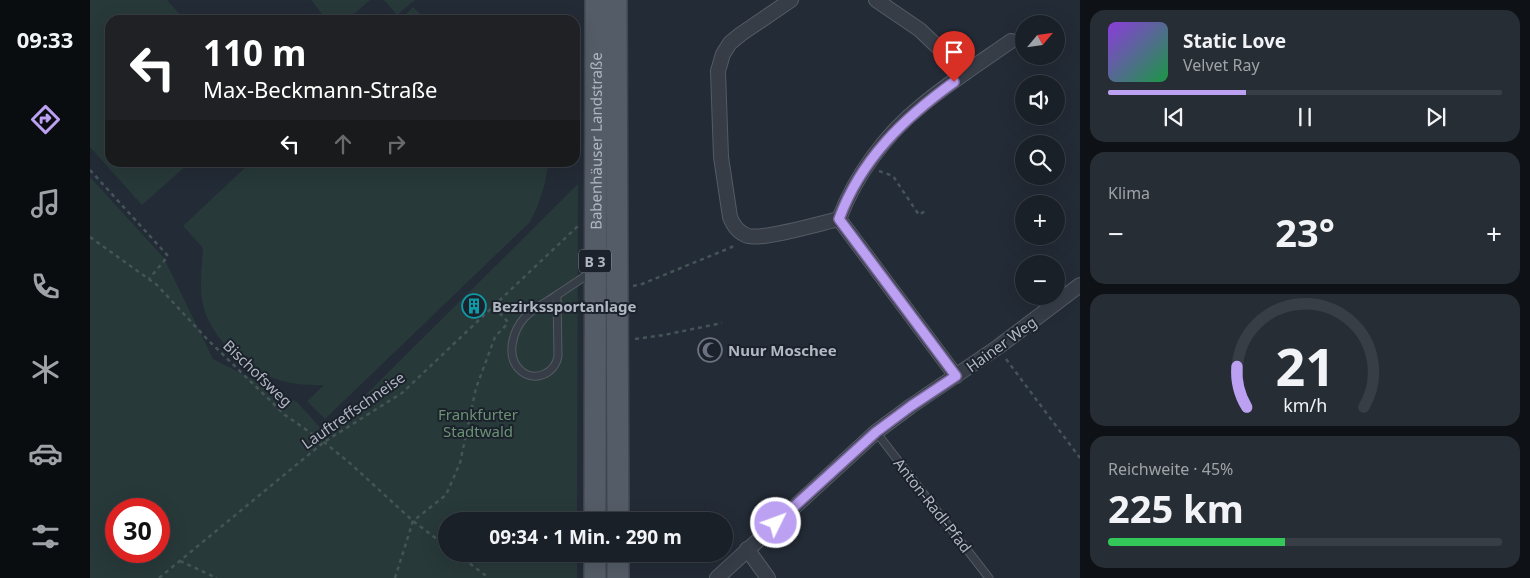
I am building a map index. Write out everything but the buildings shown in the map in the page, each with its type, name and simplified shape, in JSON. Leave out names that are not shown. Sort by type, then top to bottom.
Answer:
[{"type":"main road","name":"Babenhäuser Landstraße","points":[[595,512],[596,0]]},
{"type":"main road","name":"Babenhäuser Landstraße","points":[[616,0],[618,512]]},
{"type":"main road","points":[[595,562],[595,578]]},
{"type":"street","points":[[791,0],[730,43],[723,54],[718,71],[721,157],[730,217],[732,223],[748,236],[764,236],[839,219]]},
{"type":"street","points":[[876,0],[920,30],[966,73]]},
{"type":"street","points":[[839,219],[845,204],[867,166],[883,144],[920,106],[1011,41]]},
{"type":"street","points":[[839,219],[956,376]]},
{"type":"street","name":"Hainer Weg","points":[[717,578],[876,432],[998,347],[1080,285]]},
{"type":"street","points":[[747,549],[768,578]]},
{"type":"lane","points":[[557,295],[558,356],[556,365],[551,371],[540,376],[531,376],[520,370],[514,361],[512,343],[516,329],[525,318],[557,295],[595,269]]},
{"type":"lane","name":"Anton-Radl-Pfad","points":[[876,432],[989,578]]},
{"type":"path","points":[[867,166],[893,176],[919,215],[925,211]]},
{"type":"path","points":[[90,170],[168,256],[149,279]]},
{"type":"path","name":"Lauftreffschneise","points":[[159,578],[324,442],[402,393],[595,210]]},
{"type":"path","points":[[630,286],[642,284],[732,248],[741,232]]},
{"type":"path","name":"Bischofsweg","points":[[90,237],[157,285],[207,339],[285,415],[324,442],[438,540]]},
{"type":"path","points":[[494,306],[508,322]]},
{"type":"path","points":[[395,578],[414,521],[446,495],[460,463],[476,388],[495,337],[519,310],[525,318]]},
{"type":"path","points":[[631,339],[664,335],[722,323]]},
{"type":"path","points":[[998,347],[1080,458]]},
{"type":"path","points":[[1077,454],[1080,450]]},
{"type":"path","points":[[180,561],[217,578]]},
{"type":"path","points":[[467,562],[488,578]]},
{"type":"green space","points":[[90,0],[167,0],[180,15],[105,15],[105,164],[90,147]]},
{"type":"green space","points":[[311,0],[370,0],[353,15],[323,15]]},
{"type":"green space","points":[[384,0],[415,0],[397,15]]},
{"type":"green space","points":[[413,7],[421,15],[405,15]]},
{"type":"green space","points":[[108,167],[185,167],[142,205]]},
{"type":"green space","points":[[246,167],[547,167],[542,193],[530,222],[325,419],[307,401],[324,385],[287,382],[270,377],[246,364],[217,335],[210,324],[203,304],[201,272],[203,248],[183,226]]},
{"type":"green space","name":"Frankfurter Stadtwald","points":[[90,177],[164,258],[213,359],[297,402],[326,434],[578,184],[577,512],[438,512],[438,562],[577,562],[577,578],[90,578]]},
{"type":"place","name":"Bezirkssportanlage","points":[[474,306]]},
{"type":"place","name":"Nuur Moschee","points":[[710,350]]},
{"type":"route","points":[[776,523],[876,432],[956,376],[839,219],[856,184],[883,144],[920,106],[954,82]]}]
